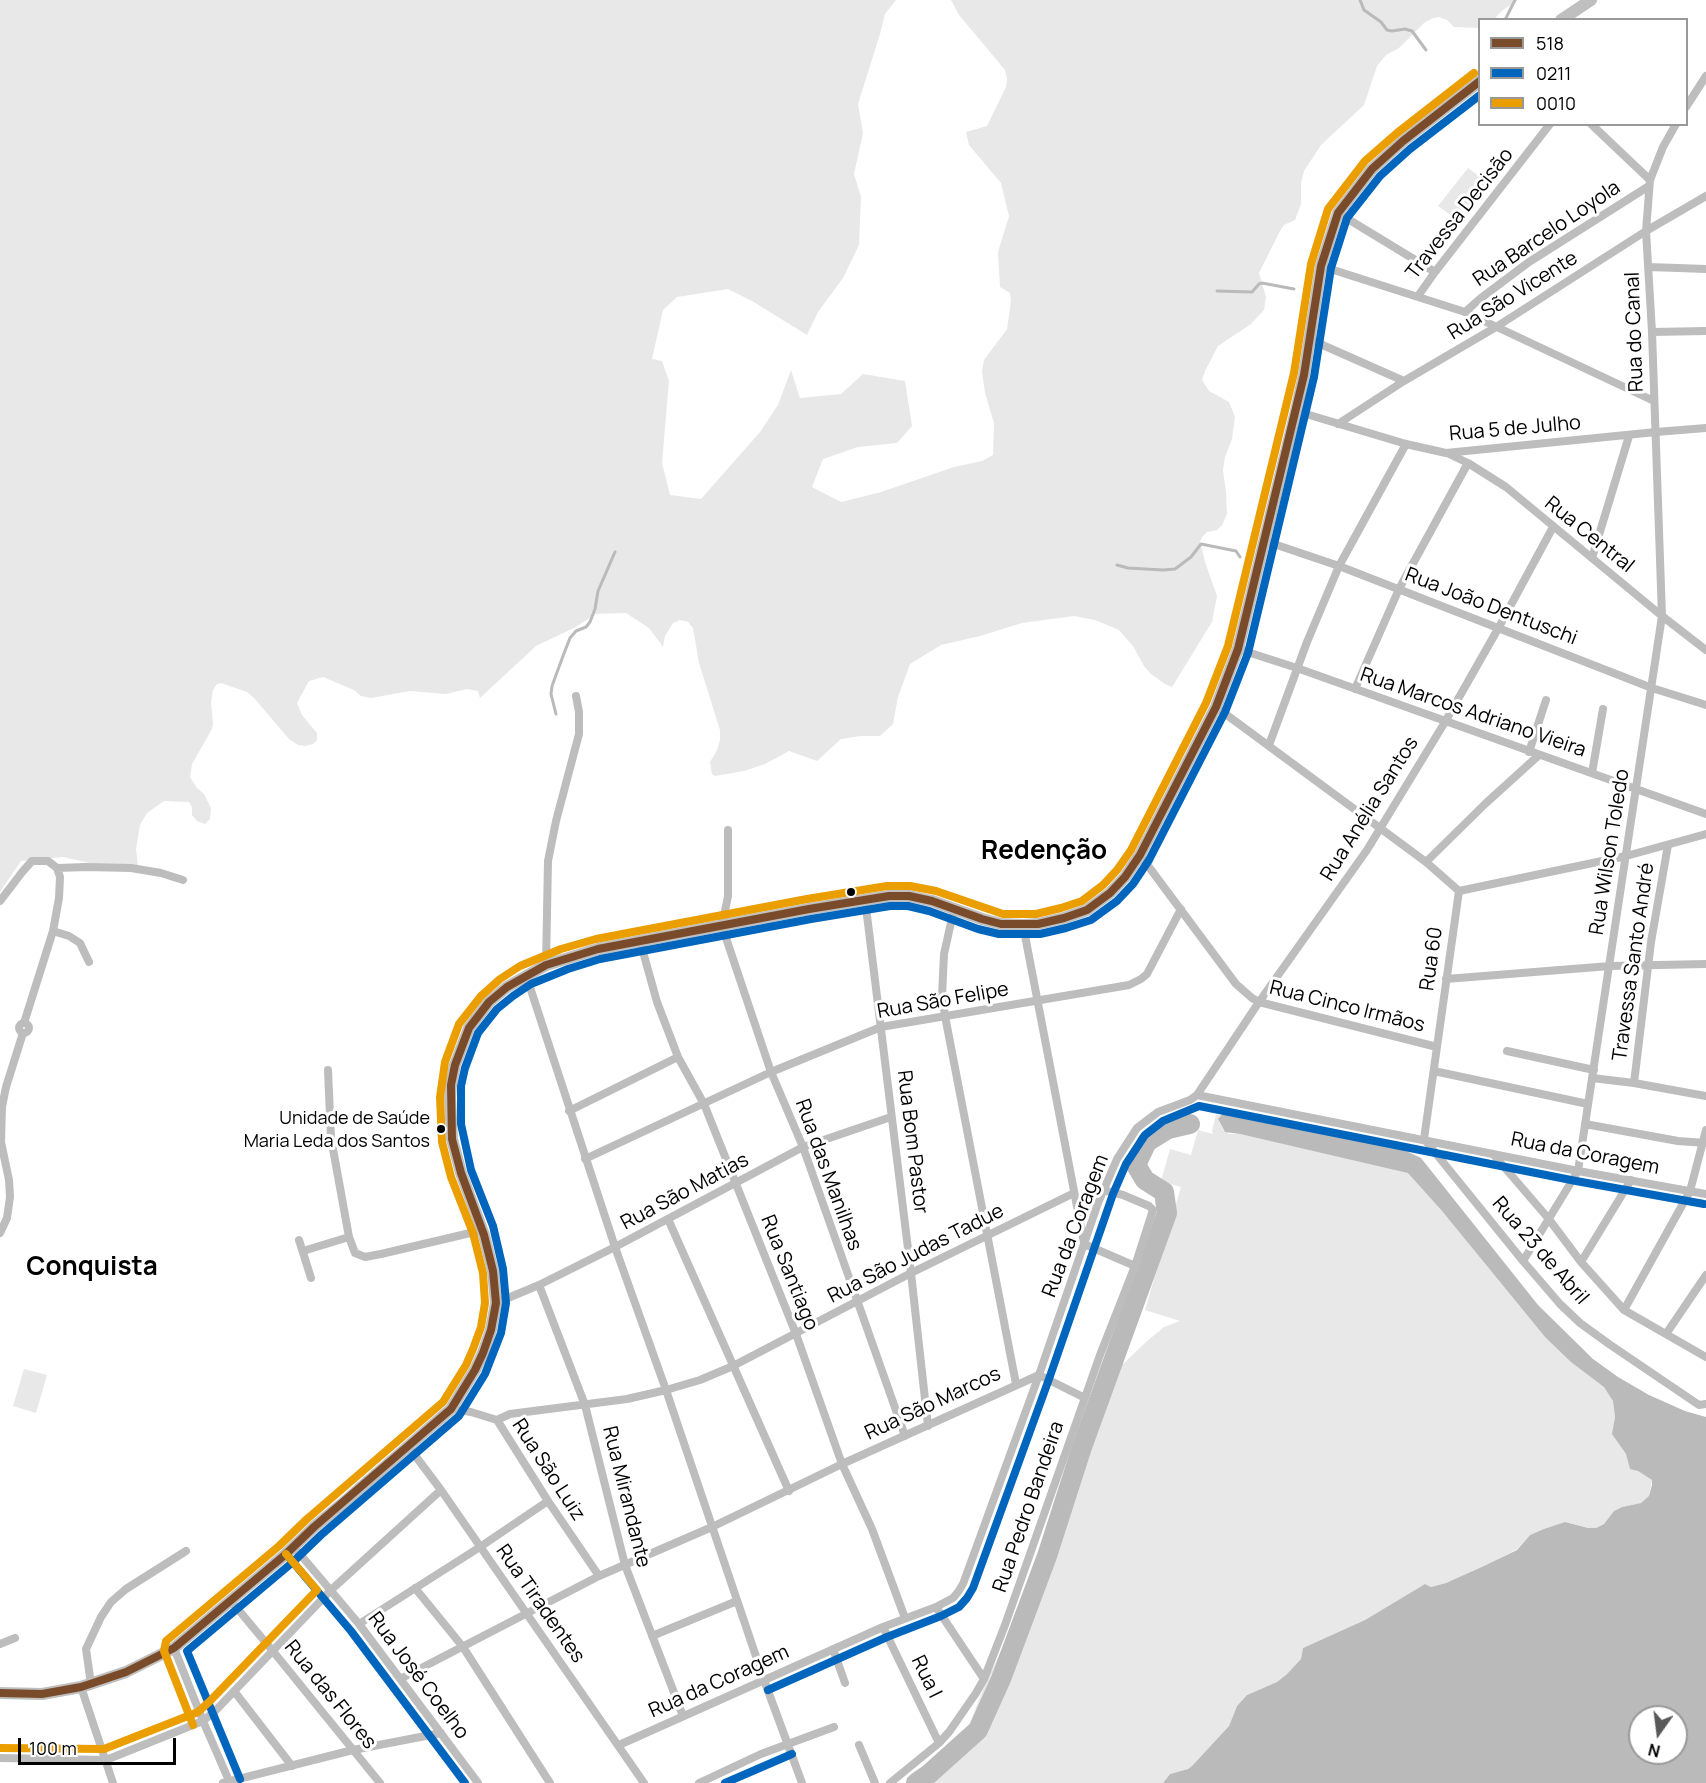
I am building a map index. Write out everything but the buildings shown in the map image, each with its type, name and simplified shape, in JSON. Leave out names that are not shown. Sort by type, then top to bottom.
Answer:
[{"type":"main road","points":[[1564,18],[1591,0]]},
{"type":"main road","points":[[0,1693],[42,1694],[86,1685],[126,1672],[174,1648],[451,1409],[483,1353],[491,1330],[496,1303],[493,1271],[484,1232],[461,1173],[452,1139],[451,1085],[455,1065],[469,1028],[489,1002],[507,987],[546,965],[598,949],[889,896],[909,896],[932,901],[982,919],[1023,926],[1055,920],[1087,910],[1110,893],[1125,877],[1140,855],[1216,706],[1238,649],[1296,411],[1321,266],[1338,213],[1372,169],[1402,141],[1478,82]]},
{"type":"street","points":[[1688,104],[1706,76]]},
{"type":"street","name":"Travessa Decisão","points":[[1418,296],[1548,126]]},
{"type":"street","points":[[1593,126],[1650,183]]},
{"type":"street","points":[[1646,231],[1650,183],[1663,147],[1675,126]]},
{"type":"street","name":"Rua Barcelo Loyola","points":[[1465,312],[1529,262],[1650,183]]},
{"type":"street","name":"Rua São Vicente","points":[[1338,424],[1646,231],[1706,196]]},
{"type":"street","points":[[1338,213],[1435,272]]},
{"type":"street","name":"Rua do Canal","points":[[1646,231],[1656,432]]},
{"type":"street","points":[[1321,266],[1465,312],[1654,400]]},
{"type":"street","points":[[1649,267],[1706,269]]},
{"type":"street","points":[[1652,332],[1706,331]]},
{"type":"street","points":[[1309,339],[1404,381]]},
{"type":"street","name":"Rua 5 de Julho","points":[[1296,411],[1406,444],[1446,453],[1706,428]]},
{"type":"street","name":"Rua Wilson Toledo","points":[[1522,1261],[1578,1171],[1662,616],[1656,432]]},
{"type":"street","points":[[1592,558],[1629,436]]},
{"type":"street","points":[[1269,745],[1339,566],[1406,444]]},
{"type":"street","name":"Rua Central","points":[[1446,453],[1468,463],[1506,487],[1706,650]]},
{"type":"street","points":[[1355,689],[1399,589],[1468,463]]},
{"type":"street","name":"Rua Anélia Santos","points":[[1197,1095],[1380,829],[1445,722],[1553,527]]},
{"type":"street","name":"Rua João Dentuschi","points":[[1264,542],[1339,566],[1652,688],[1706,705]]},
{"type":"street","name":"Rua Marcos Adriano Vieira","points":[[1238,649],[1298,668],[1706,814]]},
{"type":"street","points":[[546,965],[548,861],[579,734],[576,696]]},
{"type":"street","points":[[1529,752],[1546,700]]},
{"type":"street","points":[[1216,706],[1426,862],[1459,891],[1626,856],[1706,834]]},
{"type":"street","points":[[1592,773],[1603,709]]},
{"type":"street","points":[[1426,862],[1539,755]]},
{"type":"street","points":[[722,926],[728,896],[728,830]]},
{"type":"street","name":"Travessa Santo André","points":[[1634,1083],[1654,919],[1668,845]]},
{"type":"street","name":"Rua Cinco Irmãos","points":[[1140,855],[1236,984],[1259,1002],[1437,1047]]},
{"type":"street","points":[[0,901],[32,861],[48,861],[57,868],[60,877],[59,898],[53,931],[24,1023],[29,1029],[22,1033],[2,1107],[1,1142],[10,1197],[7,1218],[0,1233]]},
{"type":"street","points":[[57,868],[131,868],[161,873],[183,880]]},
{"type":"street","name":"Rua 60","points":[[1424,1139],[1459,891]]},
{"type":"street","name":"Rua Bom Pastor","points":[[865,899],[928,1426]]},
{"type":"street","points":[[954,909],[944,954],[942,996],[1016,1384]]},
{"type":"street","name":"Rua São Felipe","points":[[585,1159],[771,1072],[881,1027],[1129,985],[1147,974],[1181,909]]},
{"type":"street","name":"Rua das Manilhas","points":[[722,926],[771,1072],[803,1147],[905,1436]]},
{"type":"street","points":[[1023,926],[1084,1244],[1135,1266]]},
{"type":"street","points":[[53,931],[69,936],[80,943],[89,962]]},
{"type":"street","name":"Rua Santiago","points":[[640,941],[657,1002],[678,1057],[704,1104],[796,1334],[842,1464],[872,1529],[905,1618]]},
{"type":"street","points":[[1446,979],[1610,966],[1706,964]]},
{"type":"street","points":[[526,975],[615,1247],[764,1680],[802,1783]]},
{"type":"street","points":[[1507,1051],[1593,1074],[1706,1096]]},
{"type":"street","points":[[570,1111],[678,1057]]},
{"type":"street","points":[[328,1070],[331,1138],[349,1237],[355,1253],[365,1257],[484,1232]]},
{"type":"street","points":[[1434,1071],[1588,1104]]},
{"type":"street","name":"Rua da Coragem","points":[[619,1745],[953,1598],[963,1584],[1103,1190],[1117,1159],[1137,1128],[1158,1112],[1197,1095],[1578,1171],[1706,1194]]},
{"type":"street","name":"Rua São Matias","points":[[496,1303],[615,1247],[803,1147],[891,1117]]},
{"type":"street","points":[[1585,1124],[1678,1141],[1704,1142]]},
{"type":"street","points":[[1624,1310],[1690,1191],[1706,1130]]},
{"type":"street","name":"Rua 23 de Abril","points":[[1424,1139],[1522,1261],[1580,1323],[1699,1405],[1706,1404]]},
{"type":"street","points":[[1493,1154],[1548,1218],[1581,1262],[1624,1310],[1706,1357]]},
{"type":"street","points":[[1581,1262],[1631,1180]]},
{"type":"street","name":"Rua Pedro Bandeira","points":[[890,1783],[939,1743],[976,1694],[984,1679],[1135,1266],[1154,1210],[1123,1195],[1103,1190]]},
{"type":"street","points":[[1075,1197],[1082,1208],[1090,1212],[1096,1210]]},
{"type":"street","name":"Rua São Judas Tadue","points":[[497,1420],[510,1414],[627,1399],[700,1380],[733,1366],[911,1273],[1075,1197]]},
{"type":"street","points":[[668,1220],[789,1491]]},
{"type":"street","points":[[303,1251],[349,1237]]},
{"type":"street","points":[[299,1240],[311,1278]]},
{"type":"street","points":[[1666,1334],[1706,1275]]},
{"type":"street","name":"Rua Mirandante","points":[[538,1285],[585,1405],[625,1565],[683,1716]]},
{"type":"street","points":[[1039,1375],[1085,1398]]},
{"type":"street","name":"Rua São Marcos","points":[[527,1614],[599,1576],[712,1527],[842,1464],[1039,1375]]},
{"type":"street","name":"Rua São Luiz","points":[[451,1409],[497,1420],[599,1576]]},
{"type":"street","name":"Rua Tiradentes","points":[[408,1446],[644,1783]]},
{"type":"street","points":[[0,1758],[106,1760],[203,1721],[331,1590],[441,1490]]},
{"type":"street","points":[[359,1624],[548,1501]]},
{"type":"street","name":"Rua José Coelho","points":[[294,1546],[402,1678],[478,1783]]},
{"type":"street","points":[[113,1783],[86,1685],[86,1649],[111,1602],[126,1589],[186,1551]]},
{"type":"street","points":[[415,1588],[463,1647],[550,1783]]},
{"type":"street","points":[[652,1636],[737,1600]]},
{"type":"street","name":"Rua das Flores","points":[[231,1601],[380,1783]]},
{"type":"street","points":[[936,1606],[984,1679]]},
{"type":"street","points":[[402,1678],[527,1614]]},
{"type":"street","name":"Rua I","points":[[883,1627],[939,1743]]},
{"type":"street","points":[[0,1644],[15,1638]]},
{"type":"street","points":[[174,1648],[228,1782],[353,1750],[441,1733]]},
{"type":"street","points":[[833,1649],[845,1683]]},
{"type":"street","points":[[234,1691],[292,1766]]},
{"type":"street","points":[[699,1783],[788,1744],[834,1727]]},
{"type":"street","points":[[859,1745],[874,1783]]},
{"type":"shaded area","points":[[0,0],[896,0],[885,14],[858,104],[863,133],[854,174],[861,197],[859,245],[843,278],[818,312],[807,335],[728,289],[677,297],[663,310],[652,359],[662,361],[669,381],[662,463],[670,495],[701,499],[760,432],[778,405],[791,370],[800,398],[841,394],[863,374],[905,381],[912,426],[897,443],[858,447],[823,459],[812,487],[841,502],[881,492],[954,467],[982,461],[993,455],[994,423],[985,393],[982,371],[984,360],[1007,329],[1011,301],[1010,293],[1000,287],[998,252],[1009,216],[1001,183],[969,145],[966,132],[987,126],[1006,87],[1007,79],[1005,70],[959,15],[951,0],[1518,0],[1495,18],[1478,18],[1478,28],[1454,27],[1447,20],[1439,17],[1424,23],[1399,48],[1386,55],[1377,66],[1364,105],[1321,145],[1304,171],[1301,183],[1301,204],[1295,220],[1284,225],[1259,273],[1266,297],[1264,310],[1251,324],[1218,346],[1202,380],[1209,391],[1229,402],[1235,417],[1232,439],[1223,470],[1227,514],[1222,525],[1217,530],[1207,532],[1200,542],[1217,596],[1212,622],[1172,687],[1151,674],[1133,646],[1119,630],[1095,620],[1074,616],[1022,623],[941,645],[910,664],[898,697],[893,724],[880,736],[841,739],[817,761],[789,751],[765,764],[744,771],[715,776],[712,774],[710,762],[717,750],[720,730],[699,663],[693,628],[688,622],[680,620],[673,623],[665,636],[663,647],[649,628],[626,613],[595,614],[576,627],[536,646],[480,698],[478,691],[467,689],[446,694],[410,691],[371,698],[361,696],[354,690],[323,677],[309,681],[297,703],[302,715],[317,733],[317,740],[305,746],[298,745],[289,739],[247,692],[221,683],[217,684],[213,690],[211,702],[212,729],[192,764],[190,777],[204,794],[211,808],[210,819],[205,824],[197,821],[192,815],[189,802],[164,801],[147,813],[140,825],[136,849],[138,866],[103,866],[63,857],[21,861],[0,892]]},
{"type":"shaded area","points":[[1468,168],[1491,185],[1462,223],[1438,206]]},
{"type":"shaded area","points":[[1225,1111],[1404,1150],[1421,1158],[1538,1305],[1593,1359],[1649,1395],[1685,1411],[1706,1417],[1706,1783],[1163,1783],[1170,1774],[1192,1766],[1229,1726],[1237,1706],[1247,1695],[1277,1682],[1287,1674],[1301,1659],[1303,1648],[1365,1620],[1425,1584],[1431,1587],[1446,1583],[1517,1550],[1530,1535],[1544,1529],[1565,1522],[1596,1528],[1604,1524],[1614,1511],[1641,1503],[1649,1496],[1652,1485],[1652,1480],[1630,1469],[1626,1454],[1612,1434],[1615,1417],[1613,1401],[1604,1387],[1571,1362],[1545,1337],[1408,1173],[1225,1132],[1218,1119]]},
{"type":"shaded area","points":[[1216,1115],[1221,1115],[1218,1119],[1223,1130],[1230,1134],[1240,1134],[1408,1172],[1545,1337],[1604,1386],[1613,1401],[1615,1417],[1613,1434],[1626,1454],[1630,1468],[1652,1480],[1649,1497],[1641,1503],[1614,1511],[1604,1524],[1596,1528],[1565,1522],[1530,1535],[1517,1549],[1482,1568],[1446,1583],[1431,1587],[1425,1584],[1365,1620],[1303,1648],[1301,1659],[1287,1674],[1277,1682],[1247,1695],[1237,1706],[1229,1726],[1192,1766],[1170,1774],[1163,1783],[927,1783],[962,1743],[986,1682],[1015,1622],[1049,1530],[1080,1432],[1098,1388],[1164,1327],[1180,1321],[1145,1310],[1181,1187],[1161,1181],[1170,1149],[1191,1155],[1198,1130],[1213,1134]]},
{"type":"shaded area","points":[[24,1369],[47,1375],[36,1413],[13,1406]]},
{"type":"waterway","points":[[1360,0],[1364,10],[1381,22],[1387,30],[1412,31],[1426,50]]},
{"type":"waterway","points":[[1506,18],[1515,0]]},
{"type":"waterway","points":[[1217,291],[1252,292],[1262,283],[1294,289]]},
{"type":"waterway","points":[[1117,565],[1128,568],[1175,569],[1191,557],[1201,544],[1236,551],[1240,557]]},
{"type":"waterway","points":[[556,714],[551,694],[552,686],[570,638],[590,622],[598,591],[615,552]]},
{"type":"waterway","points":[[916,1783],[978,1730],[1001,1679],[1047,1556],[1082,1447],[1167,1213],[1164,1192],[1145,1180],[1136,1165],[1147,1142],[1168,1129],[1190,1124]]},
{"type":"transit line","name":"0010","points":[[193,1725],[164,1651],[166,1641],[279,1546],[307,1519],[443,1402],[473,1349],[481,1327],[485,1303],[483,1273],[473,1233],[451,1177],[442,1142],[440,1097],[445,1062],[459,1024],[481,996],[500,979],[520,966],[561,949],[596,939],[887,886],[910,886],[936,891],[1003,914],[1036,914],[1082,901],[1103,885],[1131,850],[1206,703],[1228,646],[1294,373],[1311,264],[1328,209],[1365,161],[1474,73]]},
{"type":"transit line","name":"518","points":[[0,1693],[42,1694],[81,1687],[126,1672],[174,1648],[286,1554],[451,1409],[483,1353],[491,1330],[496,1303],[493,1271],[484,1235],[461,1173],[452,1139],[451,1085],[455,1065],[469,1028],[489,1002],[507,987],[546,965],[598,949],[889,896],[909,896],[932,901],[1001,924],[1038,924],[1087,910],[1110,893],[1125,877],[1140,855],[1216,707],[1238,649],[1304,375],[1321,266],[1338,213],[1372,169],[1403,141],[1478,83]]},
{"type":"transit line","name":"0211","points":[[240,1779],[187,1651],[293,1562],[459,1416],[485,1374],[501,1333],[506,1303],[503,1269],[493,1226],[471,1170],[461,1124],[461,1086],[478,1033],[497,1009],[531,984],[600,959],[890,906],[908,906],[929,911],[978,929],[999,934],[1040,934],[1091,920],[1117,901],[1133,884],[1149,860],[1225,712],[1248,653],[1314,377],[1331,268],[1347,218],[1380,176],[1410,149],[1478,97]]},
{"type":"transit line","name":"0211","points":[[768,1690],[887,1637],[941,1616],[959,1607],[967,1598],[973,1588],[1049,1379],[1113,1194],[1126,1164],[1145,1135],[1163,1121],[1199,1106],[1576,1181],[1704,1204]]},
{"type":"transit line","name":"0211","points":[[286,1554],[351,1631],[465,1783]]},
{"type":"transit line","name":"0010","points":[[0,1748],[104,1749],[198,1712],[317,1590],[286,1554]]},
{"type":"transit line","name":"0211","points":[[725,1783],[792,1754]]},
{"type":"place","name":"Unidade de Saúde Maria Leda dos Santos","points":[[441,1129]]},
{"type":"district","name":"Redenção","points":[[1044,852]]},
{"type":"district","name":"Conquista","points":[[92,1268]]}]
